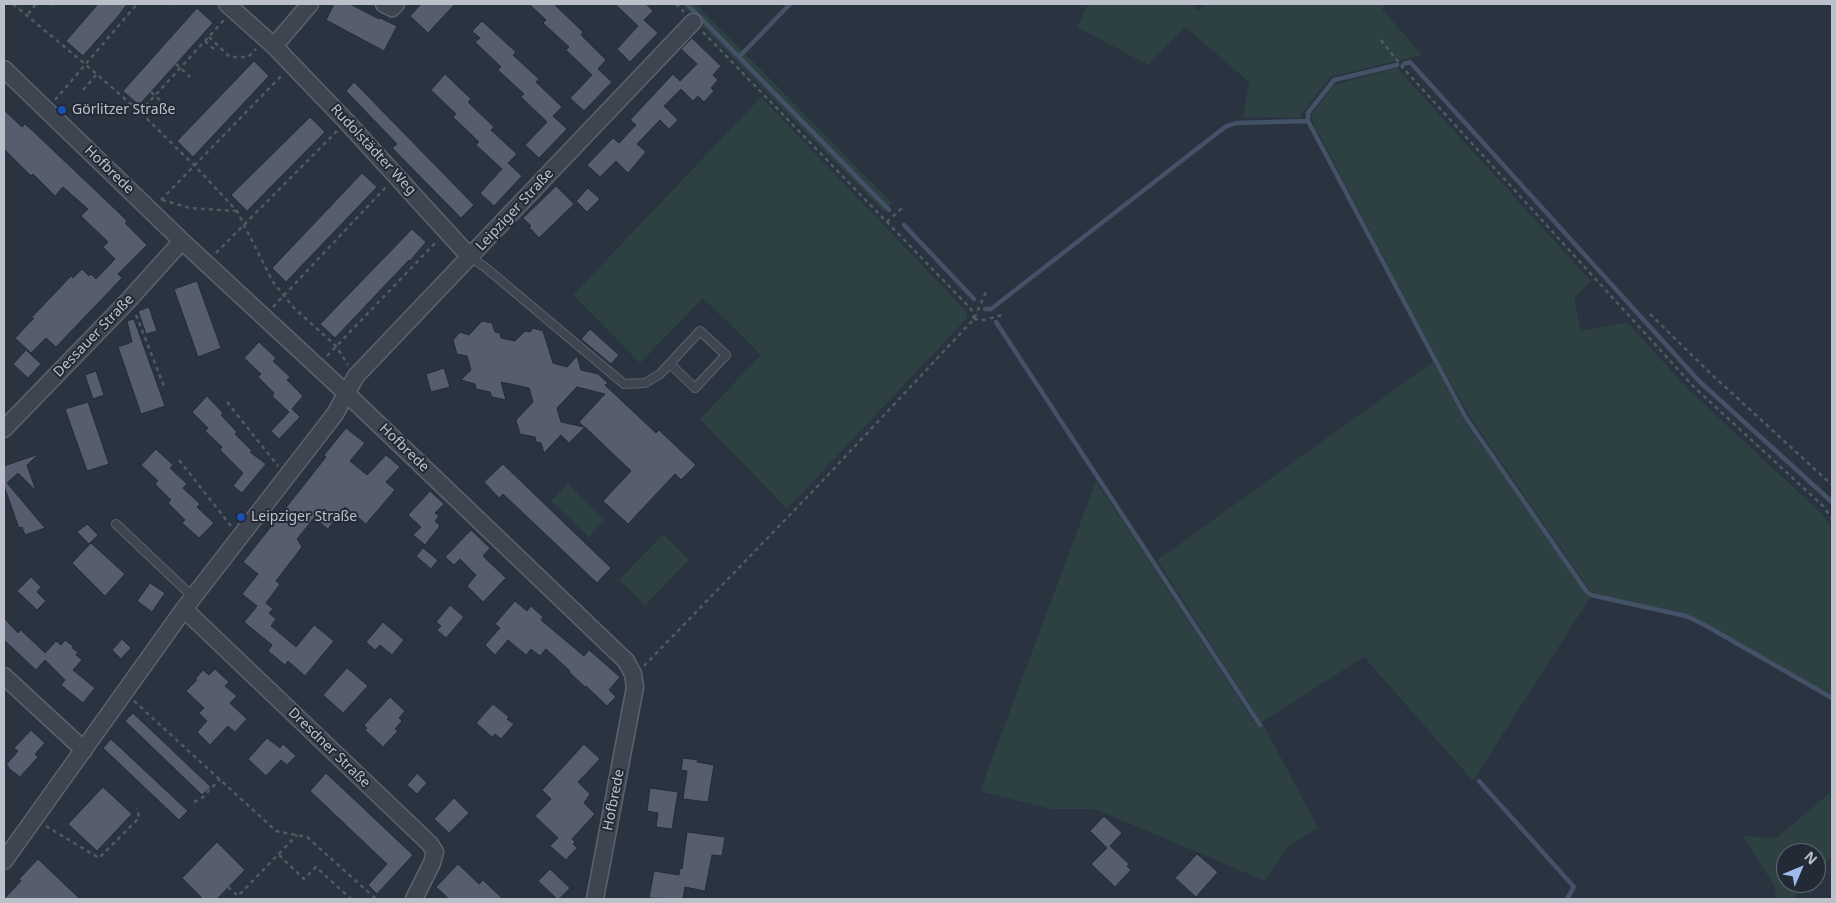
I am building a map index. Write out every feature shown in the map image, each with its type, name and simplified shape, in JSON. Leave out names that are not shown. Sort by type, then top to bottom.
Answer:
[{"type":"street","points":[[270,42],[310,4]]},
{"type":"street","points":[[384,4],[392,8],[396,4]]},
{"type":"street","name":"Rudolstädter Weg","points":[[230,7],[270,42],[346,121],[470,257]]},
{"type":"street","name":"Leipziger Straße","points":[[4,861],[188,603],[335,414],[356,376],[693,22]]},
{"type":"street","name":"Hofbrede","points":[[6,77],[47,110],[156,205],[182,241],[347,394],[626,662],[633,674],[635,687],[595,899]]},
{"type":"street","name":"Dessauer Straße","points":[[4,429],[126,303],[182,241]]},
{"type":"street","name":"Dresdner Straße","points":[[188,603],[430,844],[435,852],[414,899]]},
{"type":"street","points":[[4,676],[84,750]]},
{"type":"lane","points":[[470,257],[493,274],[624,384],[645,383],[660,374],[700,331],[726,355],[695,388],[670,364]]},
{"type":"lane","points":[[116,524],[188,603]]},
{"type":"path","points":[[13,4],[140,112],[195,166],[236,211],[273,282],[294,308],[336,346],[356,376]]},
{"type":"path","points":[[27,15],[36,4]]},
{"type":"path","points":[[47,110],[137,4]]},
{"type":"path","points":[[173,4],[180,4]]},
{"type":"path","points":[[140,112],[209,37],[230,7]]},
{"type":"path","points":[[693,22],[971,309],[974,320]]},
{"type":"path","points":[[201,36],[214,50]]},
{"type":"path","points":[[209,37],[230,57],[248,57],[270,42]]},
{"type":"path","points":[[1381,40],[1404,69],[1694,386],[1823,506],[1832,519]]},
{"type":"path","points":[[176,64],[190,77]]},
{"type":"path","points":[[156,205],[292,65]]},
{"type":"path","points":[[83,90],[97,74]]},
{"type":"path","points":[[151,92],[164,104]]},
{"type":"path","points":[[217,252],[346,121]]},
{"type":"path","points":[[276,303],[397,175]]},
{"type":"path","points":[[156,205],[236,211]]},
{"type":"path","points":[[887,222],[903,207]]},
{"type":"path","points":[[329,353],[446,231]]},
{"type":"path","points":[[633,674],[640,670],[974,320],[986,292]]},
{"type":"path","points":[[126,303],[134,311],[164,386]]},
{"type":"path","points":[[1650,314],[1709,372],[1832,485]]},
{"type":"path","points":[[974,320],[984,320],[1002,315]]},
{"type":"path","points":[[227,402],[279,468],[287,475]]},
{"type":"path","points":[[179,460],[230,524],[241,534]]},
{"type":"path","points":[[123,692],[276,831],[306,837],[376,899]]},
{"type":"path","points":[[194,802],[202,798],[220,779]]},
{"type":"path","points":[[34,819],[99,858],[139,818],[137,808]]},
{"type":"path","points":[[228,887],[236,898],[297,835]]},
{"type":"path","points":[[278,855],[304,879],[316,867],[351,899]]},
{"type":"shaded area","points":[[680,4],[696,4],[892,203],[884,212]]},
{"type":"shaded area","points":[[1088,4],[1191,4],[1198,11],[1205,4],[1385,4],[1382,9],[1422,55],[1330,77],[1299,118],[1243,117],[1249,82],[1185,27],[1148,65],[1077,27]]},
{"type":"shaded area","points":[[1397,68],[1591,281],[1574,299],[1581,331],[1627,322],[1689,390],[1822,514],[1832,528],[1832,695],[1687,614],[1591,592],[1470,417],[1314,125],[1311,115],[1334,85]]},
{"type":"shaded area","points":[[761,97],[966,311],[967,318],[787,509],[700,419],[761,355],[703,298],[640,363],[573,295]]},
{"type":"shaded area","points":[[1433,362],[1465,422],[1590,598],[1473,781],[1364,657],[1262,722],[1318,828],[1288,846],[1265,881],[1095,809],[1050,809],[980,791],[1096,481],[1257,726],[1261,722],[1157,560]]},
{"type":"shaded area","points":[[568,484],[605,520],[589,537],[551,501]]},
{"type":"shaded area","points":[[663,534],[689,560],[645,605],[619,580]]},
{"type":"shaded area","points":[[1832,791],[1832,857],[1826,863],[1826,843],[1776,843],[1776,893],[1798,893],[1793,899],[1776,899],[1775,887],[1743,836],[1776,838]]},
{"type":"building","points":[[98,4],[127,4],[83,56],[66,41]]},
{"type":"building","points":[[334,4],[350,4],[397,26],[384,51],[326,20]]},
{"type":"building","points":[[421,4],[455,4],[428,33],[410,16]]},
{"type":"building","points":[[529,4],[554,4],[583,32],[581,35],[606,60],[598,69],[612,82],[584,111],[570,98],[592,75],[566,50],[569,47],[543,23],[546,20]]},
{"type":"building","points":[[615,4],[646,4],[653,11],[644,20],[658,33],[630,62],[617,49],[638,26]]},
{"type":"building","points":[[197,8],[213,23],[139,105],[123,91]]},
{"type":"building","points":[[482,21],[516,52],[513,55],[539,79],[536,82],[562,107],[553,116],[567,129],[539,158],[525,145],[547,122],[521,97],[524,94],[498,70],[501,67],[475,42],[480,38],[472,31]]},
{"type":"building","points":[[692,38],[721,66],[713,75],[718,80],[711,88],[714,91],[704,102],[698,96],[693,101],[681,89],[664,106],[678,120],[669,129],[660,120],[637,144],[646,152],[628,173],[616,161],[600,177],[587,165],[613,138],[619,143],[636,125],[630,120],[673,74],[680,81],[697,64],[681,49]]},
{"type":"building","points":[[254,61],[269,76],[193,157],[177,141]]},
{"type":"building","points":[[445,74],[471,99],[468,102],[494,127],[491,130],[517,154],[508,163],[522,176],[494,206],[480,193],[502,169],[476,145],[479,142],[453,117],[456,114],[431,90]]},
{"type":"building","points":[[354,82],[474,205],[461,218],[392,148],[397,144],[346,91]]},
{"type":"building","points":[[4,110],[22,127],[25,124],[35,133],[127,221],[125,223],[147,245],[118,274],[122,278],[56,347],[46,338],[31,353],[15,338],[34,318],[31,318],[71,276],[73,278],[82,269],[89,276],[91,274],[96,279],[115,259],[103,247],[108,242],[81,216],[88,209],[63,187],[55,196],[33,174],[31,176],[4,149]]},
{"type":"building","points":[[310,117],[325,132],[247,211],[231,195]]},
{"type":"building","points":[[362,173],[377,187],[286,282],[272,268]]},
{"type":"building","points":[[556,186],[574,204],[539,238],[523,218]]},
{"type":"building","points":[[588,188],[600,199],[587,212],[576,201]]},
{"type":"building","points":[[412,229],[426,242],[335,338],[320,324]]},
{"type":"building","points":[[197,281],[221,348],[198,357],[174,289]]},
{"type":"building","points":[[149,307],[157,331],[146,334],[138,311]]},
{"type":"building","points":[[134,319],[165,406],[141,414],[118,347],[132,342],[127,321]]},
{"type":"building","points":[[482,321],[492,323],[495,332],[500,333],[501,338],[515,341],[525,331],[530,332],[533,328],[543,331],[553,363],[567,367],[577,356],[581,370],[598,374],[608,383],[605,385],[656,433],[659,430],[696,465],[681,480],[675,474],[628,524],[603,501],[631,471],[585,427],[569,443],[561,435],[544,453],[541,443],[536,442],[535,437],[520,434],[516,420],[533,402],[529,388],[501,382],[506,400],[492,397],[490,392],[476,389],[475,384],[461,380],[471,370],[467,356],[457,354],[453,340],[460,332],[469,335]],"holes":[[[577,387],[605,394],[579,422],[584,427],[561,422],[557,408]]]},
{"type":"building","points":[[590,329],[619,355],[611,364],[581,339]]},
{"type":"building","points":[[259,342],[276,358],[273,361],[290,377],[287,380],[303,396],[292,409],[300,417],[279,439],[271,431],[289,412],[272,396],[274,393],[258,377],[261,374],[244,358]]},
{"type":"building","points":[[26,350],[41,364],[28,378],[13,364]]},
{"type":"building","points":[[444,368],[450,387],[431,392],[426,374]]},
{"type":"building","points":[[96,371],[104,395],[93,399],[85,375]]},
{"type":"building","points":[[207,396],[223,413],[221,415],[237,432],[235,434],[252,451],[250,452],[266,464],[242,493],[233,486],[243,473],[220,450],[222,447],[205,431],[208,428],[192,412]]},
{"type":"building","points":[[88,402],[109,464],[87,471],[65,409]]},
{"type":"building","points":[[346,428],[365,443],[350,461],[367,475],[386,455],[400,467],[386,482],[395,490],[366,524],[345,507],[328,529],[314,518],[297,539],[302,547],[276,581],[280,584],[266,603],[273,609],[269,613],[276,619],[271,626],[296,647],[314,625],[334,641],[305,676],[288,661],[285,665],[268,651],[272,645],[244,622],[257,606],[242,594],[258,574],[243,562],[326,457],[324,455]]},
{"type":"building","points":[[156,449],[173,465],[170,468],[187,484],[183,488],[200,504],[197,507],[214,523],[199,538],[182,523],[185,520],[168,503],[171,500],[155,484],[158,481],[141,465]]},
{"type":"building","points":[[39,454],[27,465],[36,491],[18,473],[7,483],[45,528],[25,535],[22,527],[19,528],[4,486],[4,466]]},
{"type":"building","points":[[503,464],[611,568],[597,583],[503,494],[499,498],[484,482]]},
{"type":"building","points":[[430,491],[444,504],[435,513],[439,516],[435,521],[440,526],[425,545],[413,535],[421,527],[408,515]]},
{"type":"building","points":[[87,524],[98,535],[89,544],[77,532]]},
{"type":"building","points":[[471,530],[490,548],[483,556],[506,578],[483,602],[467,586],[476,575],[460,559],[454,565],[445,557]]},
{"type":"building","points":[[91,543],[125,574],[105,596],[72,563]]},
{"type":"building","points":[[423,548],[438,560],[431,569],[416,556]]},
{"type":"building","points":[[31,577],[41,587],[37,592],[46,601],[37,610],[17,591]]},
{"type":"building","points":[[150,583],[165,593],[152,612],[137,601]]},
{"type":"building","points":[[515,601],[527,611],[531,606],[543,617],[541,620],[584,656],[589,650],[620,677],[609,690],[616,697],[607,706],[546,649],[540,656],[531,649],[526,655],[508,640],[495,655],[485,645],[500,628],[495,624]]},
{"type":"building","points":[[450,605],[464,617],[446,638],[437,630],[441,626],[436,622]]},
{"type":"building","points":[[4,618],[18,633],[21,630],[45,653],[56,641],[61,645],[65,640],[73,646],[72,648],[78,652],[76,655],[82,660],[73,670],[95,688],[83,703],[61,685],[65,680],[45,660],[36,670],[4,640]]},
{"type":"building","points":[[383,622],[404,640],[392,655],[380,645],[375,650],[366,642]]},
{"type":"building","points":[[122,639],[131,648],[121,659],[112,650]]},
{"type":"building","points":[[347,668],[368,686],[343,713],[323,695]]},
{"type":"building","points":[[215,669],[229,682],[225,686],[237,696],[230,703],[247,719],[235,732],[228,726],[210,745],[197,732],[207,721],[199,713],[204,708],[186,691],[197,680],[195,679],[203,670],[209,675]]},
{"type":"building","points":[[390,697],[405,711],[399,718],[402,721],[395,729],[398,731],[383,747],[365,730],[367,728],[364,725]]},
{"type":"building","points":[[493,704],[509,717],[507,719],[514,724],[501,739],[495,734],[492,737],[476,723]]},
{"type":"building","points":[[133,713],[211,787],[202,795],[125,721]]},
{"type":"building","points":[[31,730],[45,743],[35,754],[38,757],[20,777],[6,765],[18,751],[14,748]]},
{"type":"building","points":[[267,738],[280,748],[283,744],[296,756],[287,765],[281,760],[266,776],[248,759]]},
{"type":"building","points":[[111,739],[188,811],[179,820],[103,748]]},
{"type":"building","points":[[584,744],[600,759],[578,782],[590,794],[584,803],[595,814],[572,839],[575,842],[573,844],[577,848],[566,860],[550,846],[558,838],[535,816],[551,799],[542,790]]},
{"type":"building","points":[[683,758],[714,765],[708,802],[683,799],[687,771],[681,770]]},
{"type":"building","points":[[326,773],[413,855],[377,894],[368,885],[387,864],[310,791]]},
{"type":"building","points":[[417,773],[427,783],[417,794],[407,785]]},
{"type":"building","points":[[103,787],[132,814],[97,851],[68,824]]},
{"type":"building","points":[[650,788],[678,792],[672,829],[656,827],[658,813],[647,811]]},
{"type":"building","points":[[454,798],[469,813],[449,833],[434,819]]},
{"type":"building","points":[[1104,816],[1122,833],[1110,846],[1129,864],[1127,866],[1131,870],[1115,887],[1091,864],[1107,848],[1090,831]]},
{"type":"building","points":[[687,832],[725,837],[722,856],[712,855],[705,891],[685,887],[683,899],[649,898],[654,871],[679,875],[680,868],[682,869]]},
{"type":"building","points":[[217,842],[245,870],[217,899],[203,899],[182,878]]},
{"type":"building","points":[[1197,854],[1218,872],[1196,897],[1175,878]]},
{"type":"building","points":[[38,859],[80,899],[4,899],[21,881],[19,879]]},
{"type":"building","points":[[458,864],[479,884],[483,880],[503,899],[449,899],[436,887]]},
{"type":"building","points":[[550,869],[570,888],[559,899],[538,881]]},
{"type":"waterway","points":[[687,4],[889,210]]},
{"type":"waterway","points":[[739,57],[790,4]]},
{"type":"waterway","points":[[1404,64],[1410,62],[1699,381],[1832,502]]},
{"type":"waterway","points":[[1397,65],[1334,80],[1308,113],[1308,121],[1466,418],[1587,592],[1591,595],[1686,616],[1832,698]]},
{"type":"waterway","points":[[985,309],[991,309],[1225,127],[1236,123],[1308,121]]},
{"type":"waterway","points":[[904,225],[974,299]]},
{"type":"waterway","points":[[996,322],[1260,725]]},
{"type":"waterway","points":[[1479,781],[1574,887],[1567,899]]},
{"type":"place","name":"Görlitzer Straße","points":[[62,110]]},
{"type":"place","name":"Leipziger Straße","points":[[241,517]]}]
